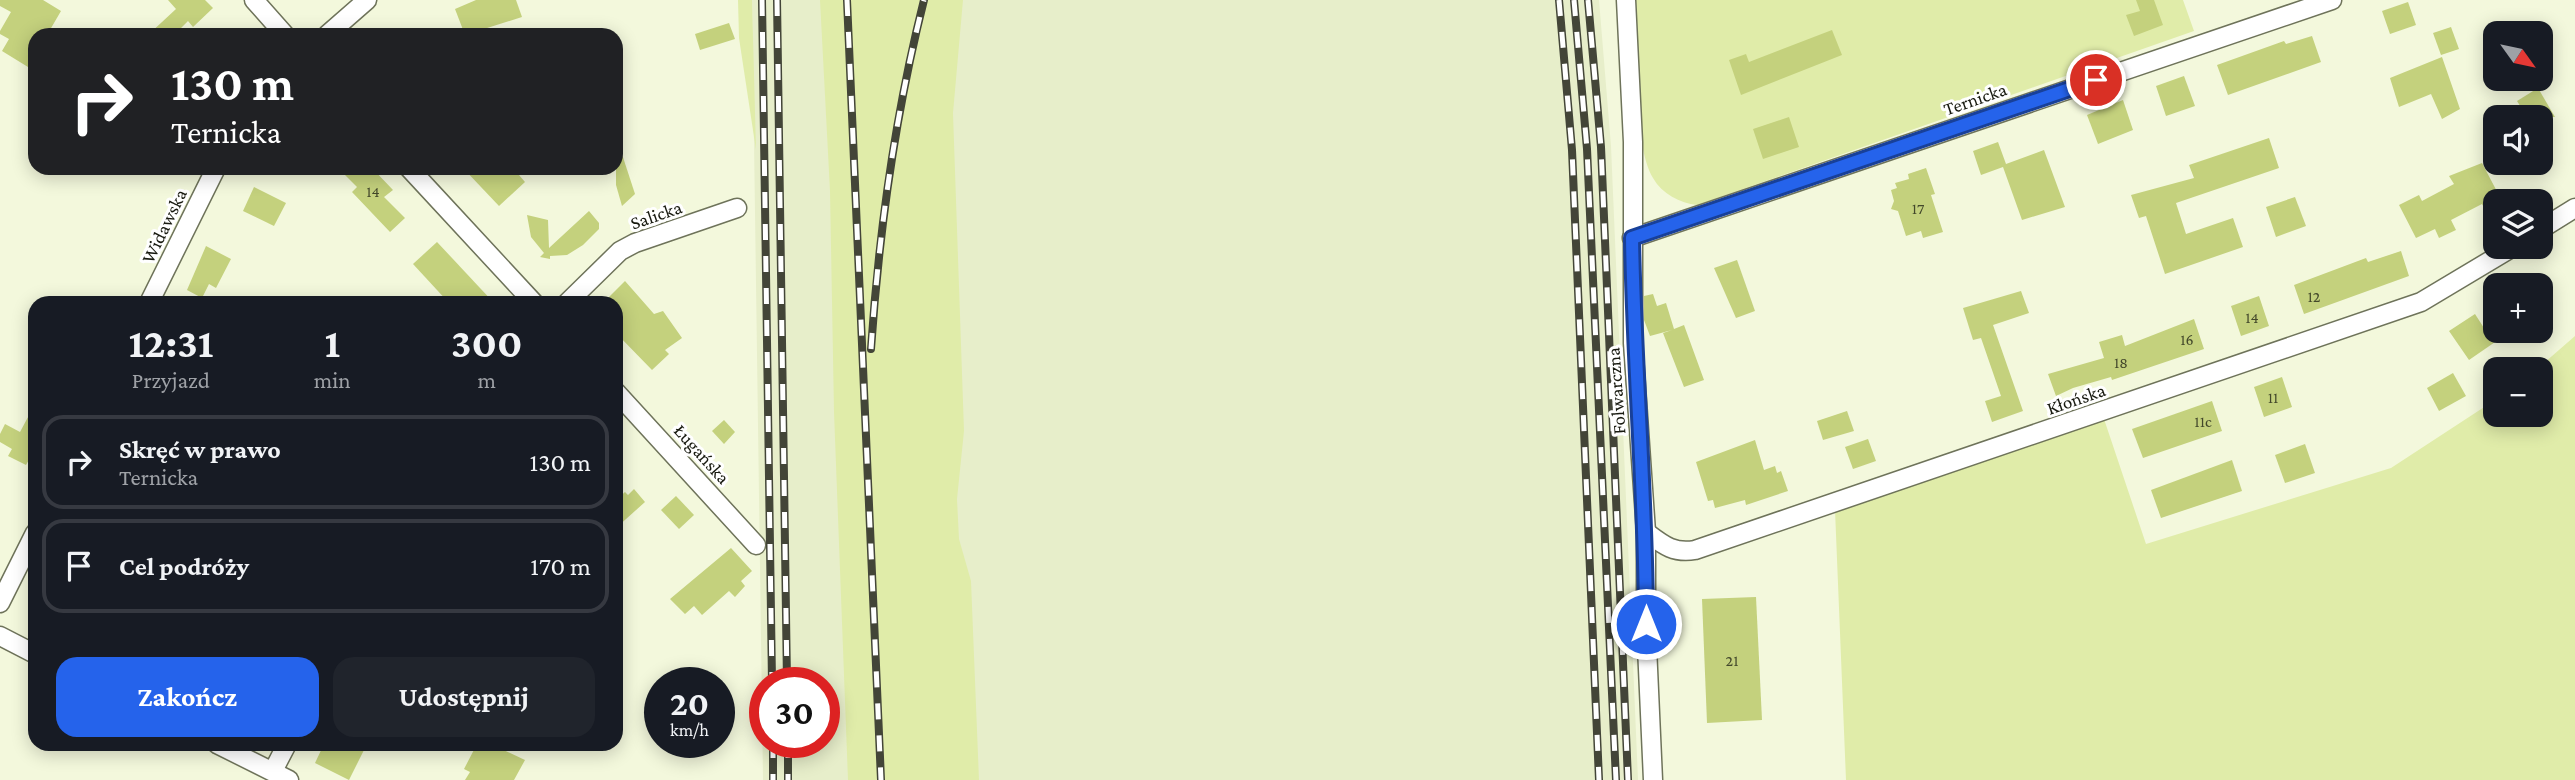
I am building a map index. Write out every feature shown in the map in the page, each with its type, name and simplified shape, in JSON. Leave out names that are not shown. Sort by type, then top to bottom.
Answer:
[{"type":"street","points":[[254,0],[279,28]]},
{"type":"street","points":[[335,28],[367,0]]},
{"type":"street","name":"Folwarczna","points":[[1626,0],[1633,142],[1633,343],[1646,532],[1646,624],[1653,780]]},
{"type":"street","name":"Ternicka","points":[[1632,238],[2332,0]]},
{"type":"street","name":"Widawska","points":[[152,296],[213,175]]},
{"type":"street","points":[[415,175],[527,296]]},
{"type":"street","name":"Salicka","points":[[574,296],[627,247],[737,208]]},
{"type":"street","points":[[2553,222],[2575,208]]},
{"type":"street","name":"Kłońska","points":[[1646,532],[1667,548],[1681,552],[1695,550],[2421,302],[2493,259]]},
{"type":"street","name":"Ługańska","points":[[623,400],[756,545]]},
{"type":"street","points":[[0,603],[28,547]]},
{"type":"street","points":[[0,636],[28,650]]},
{"type":"street","points":[[232,751],[289,780]]},
{"type":"street","points":[[273,771],[283,751]]},
{"type":"shaded area","points":[[752,0],[1599,0],[1611,146],[1638,780],[763,780],[763,758],[840,758],[840,667],[761,667]]},
{"type":"green space","points":[[738,0],[752,0],[756,150],[739,38]]},
{"type":"green space","points":[[820,0],[963,0],[953,113],[964,431],[957,499],[959,539],[971,581],[979,780],[848,780],[834,412],[830,191]]},
{"type":"green space","points":[[1633,0],[2183,0],[2194,31],[1697,205],[1678,200],[1666,193],[1653,178],[1646,162],[1638,118]]},
{"type":"green space","points":[[2575,336],[2575,780],[1846,780],[1835,510],[2104,419],[2146,544],[2391,468],[2483,408],[2483,427],[2553,427],[2553,357],[2551,357]]},
{"type":"building","points":[[0,0],[43,0],[61,11],[51,28],[28,28],[28,67],[2,51],[9,39],[0,34],[0,31],[11,12],[0,6]]},
{"type":"building","points":[[168,0],[205,0],[213,8],[193,27],[188,21],[181,28],[156,28],[176,9]]},
{"type":"building","points":[[476,0],[516,0],[522,17],[487,28],[462,28],[455,9]]},
{"type":"building","points":[[2136,0],[2154,0],[2163,25],[2134,36],[2126,15],[2140,11]]},
{"type":"building","points":[[2408,2],[2416,25],[2390,34],[2382,11]]},
{"type":"building","points":[[729,23],[735,39],[700,50],[695,34]]},
{"type":"building","points":[[2451,27],[2459,49],[2441,55],[2433,33]]},
{"type":"building","points":[[1832,30],[1842,55],[1741,95],[1729,60],[1746,54],[1749,62]]},
{"type":"building","points":[[2312,36],[2321,62],[2228,95],[2217,65],[2284,41],[2286,44]]},
{"type":"building","points":[[2442,57],[2460,109],[2442,119],[2431,94],[2399,107],[2390,78]]},
{"type":"building","points":[[2184,76],[2195,106],[2166,116],[2156,86]]},
{"type":"building","points":[[2533,91],[2540,91],[2548,105],[2520,105],[2517,101]]},
{"type":"building","points":[[2123,100],[2133,130],[2098,144],[2087,115]]},
{"type":"building","points":[[1789,117],[1799,147],[1763,159],[1753,129]]},
{"type":"building","points":[[2269,138],[2279,168],[2176,203],[2186,234],[2233,218],[2243,247],[2165,274],[2146,216],[2139,218],[2131,195],[2194,178],[2189,165]]},
{"type":"building","points":[[1998,142],[2006,164],[2044,150],[2065,207],[2022,220],[2003,167],[1981,175],[1973,151]]},
{"type":"building","points":[[623,157],[635,194],[622,206],[616,175],[623,175]]},
{"type":"building","points":[[2482,163],[2483,175],[2488,175],[2496,189],[2483,189],[2483,206],[2482,204],[2451,220],[2456,230],[2439,238],[2435,229],[2416,238],[2399,205],[2419,195],[2422,201],[2454,184],[2449,176]]},
{"type":"building","points":[[1926,168],[1943,232],[1923,238],[1921,231],[1906,236],[1898,211],[1891,209],[1894,201],[1891,190],[1897,188],[1895,183],[1909,179],[1908,174]]},
{"type":"building","points":[[345,175],[379,175],[393,190],[384,197],[405,218],[390,232],[352,192],[357,187]]},
{"type":"building","points":[[470,175],[519,175],[525,182],[499,206]]},
{"type":"building","points":[[254,187],[286,203],[274,226],[243,211]]},
{"type":"building","points":[[2295,197],[2306,226],[2276,237],[2266,207]]},
{"type":"building","points":[[589,211],[599,223],[599,229],[583,245],[567,255],[550,256],[550,259],[540,257],[544,253],[531,237],[527,215],[548,220],[549,248]]},
{"type":"building","points":[[437,242],[487,296],[443,296],[413,264]]},
{"type":"building","points":[[206,246],[231,259],[216,288],[209,284],[203,296],[187,290]]},
{"type":"building","points":[[2401,251],[2409,276],[2304,314],[2294,285],[2366,258],[2368,262]]},
{"type":"building","points":[[1737,260],[1755,311],[1736,318],[1714,268]]},
{"type":"building","points":[[625,281],[654,314],[663,311],[682,338],[665,350],[669,354],[652,370],[623,340],[623,296],[610,296]]},
{"type":"building","points":[[2021,291],[2029,313],[1993,325],[2023,411],[1992,422],[1985,401],[2001,396],[1981,338],[1973,340],[1963,308]]},
{"type":"building","points":[[1653,294],[1657,306],[1666,303],[1674,329],[1684,325],[1704,380],[1684,387],[1663,333],[1672,330],[1650,336],[1644,320],[1644,296]]},
{"type":"building","points":[[2259,296],[2269,326],[2241,336],[2231,306]]},
{"type":"building","points":[[2475,314],[2483,326],[2483,343],[2494,343],[2469,360],[2449,331]]},
{"type":"building","points":[[2194,319],[2204,349],[2112,380],[2111,377],[2073,388],[2056,396],[2048,374],[2104,358],[2099,342],[2122,335],[2125,346]]},
{"type":"building","points":[[2453,373],[2466,396],[2439,411],[2427,388]]},
{"type":"building","points":[[2282,377],[2292,407],[2264,417],[2254,387]]},
{"type":"building","points":[[2212,401],[2222,431],[2143,458],[2132,429]]},
{"type":"building","points":[[1847,411],[1854,431],[1823,440],[1817,421]]},
{"type":"building","points":[[28,417],[26,465],[8,456],[12,449],[0,442],[0,434],[5,424],[20,432]]},
{"type":"building","points":[[724,420],[735,432],[724,444],[712,431]]},
{"type":"building","points":[[1868,439],[1876,461],[1853,469],[1845,447]]},
{"type":"building","points":[[1755,440],[1764,470],[1775,466],[1777,473],[1781,471],[1788,491],[1746,505],[1745,500],[1715,508],[1713,500],[1708,501],[1696,462]]},
{"type":"building","points":[[2305,444],[2315,473],[2285,483],[2275,455]]},
{"type":"building","points":[[2232,460],[2242,491],[2161,518],[2151,490]]},
{"type":"building","points":[[634,489],[645,502],[623,522],[623,494],[625,492],[628,495]]},
{"type":"building","points":[[676,496],[694,515],[679,529],[661,510]]},
{"type":"building","points":[[731,548],[752,571],[741,581],[745,586],[735,597],[729,591],[702,615],[694,606],[685,614],[670,599]]},
{"type":"building","points":[[1756,597],[1762,720],[1707,723],[1702,599]]},
{"type":"building","points":[[321,751],[364,751],[349,780],[315,763]]},
{"type":"building","points":[[473,751],[506,751],[525,760],[514,780],[465,780],[470,772],[464,769]]},
{"type":"railway","points":[[762,0],[772,667]]},
{"type":"railway","points":[[777,0],[787,667]]},
{"type":"railway","points":[[847,0],[881,780]]},
{"type":"railway","points":[[871,349],[890,173],[924,0]]},
{"type":"railway","points":[[1559,0],[1572,150],[1599,780]]},
{"type":"railway","points":[[1574,0],[1587,149],[1616,780]]},
{"type":"railway","points":[[1588,0],[1601,147],[1628,780]]},
{"type":"railway","points":[[773,758],[773,780]]},
{"type":"railway","points":[[788,758],[788,780]]},
{"type":"route","points":[[1646,624],[1646,532],[1633,343],[1632,238],[2096,80]]}]
